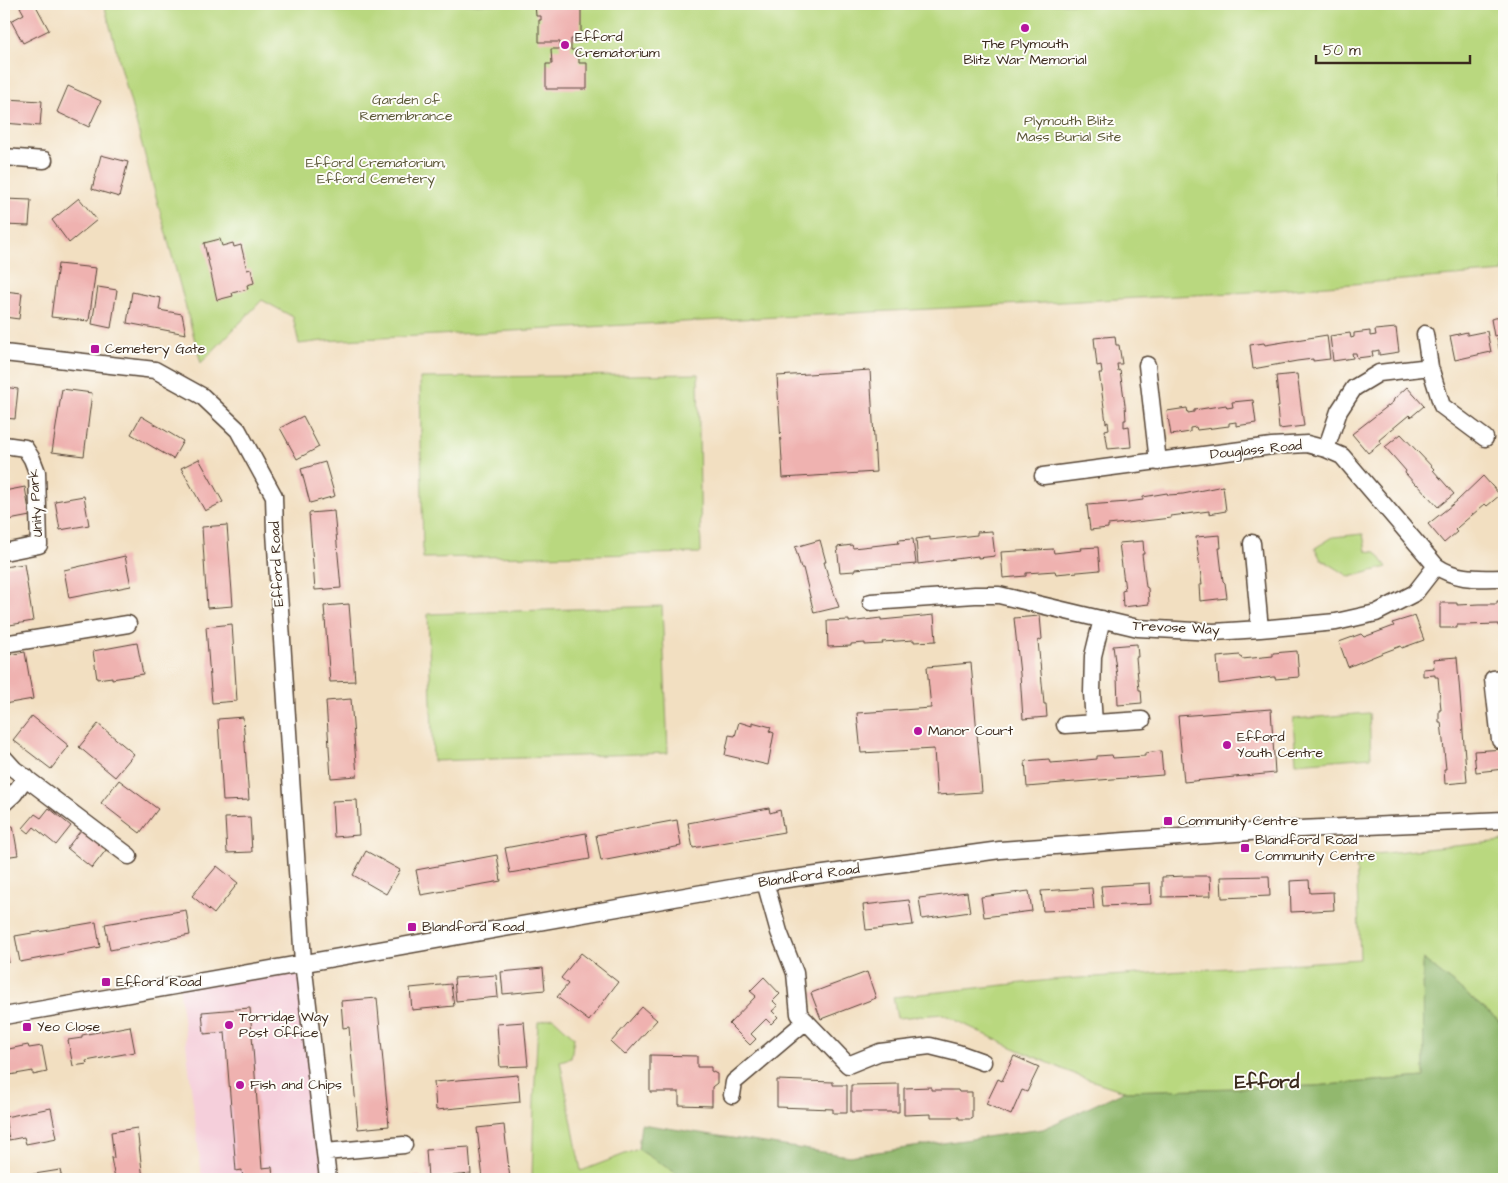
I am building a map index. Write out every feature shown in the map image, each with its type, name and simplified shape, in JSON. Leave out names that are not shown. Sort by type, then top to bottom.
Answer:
[{"type":"street","points":[[4,157],[44,160]]},
{"type":"street","points":[[1425,334],[1430,367],[1442,406],[1485,438]]},
{"type":"street","name":"Efford Road","points":[[4,353],[155,370],[202,396],[238,430],[274,496],[303,962],[328,1179]]},
{"type":"street","points":[[1147,365],[1158,462]]},
{"type":"street","points":[[1326,449],[1339,411],[1354,388],[1379,373],[1430,367]]},
{"type":"street","name":"Douglass Road","points":[[1043,476],[1272,446],[1307,444],[1342,456],[1436,566],[1447,573],[1463,578],[1504,578]]},
{"type":"street","name":"Unity Park","points":[[4,445],[25,448],[34,465],[36,472],[39,546],[4,552]]},
{"type":"street","points":[[1252,543],[1260,629]]},
{"type":"street","name":"Trevose Way","points":[[871,602],[999,595],[1138,628],[1214,632],[1336,622],[1376,613],[1415,592],[1436,566]]},
{"type":"street","points":[[1094,723],[1092,693],[1093,656],[1102,619]]},
{"type":"street","points":[[4,644],[128,624]]},
{"type":"street","points":[[1500,740],[1493,679],[1504,678]]},
{"type":"street","points":[[1064,725],[1142,720]]},
{"type":"street","points":[[4,758],[129,856]]},
{"type":"street","points":[[4,803],[14,794],[26,777]]},
{"type":"street","name":"Blandford Road","points":[[4,1016],[765,882],[1000,850],[1277,830],[1504,820]]},
{"type":"street","points":[[765,882],[779,932],[795,973],[799,1014],[848,1065],[880,1052],[930,1046],[958,1052],[983,1062]]},
{"type":"street","points":[[732,1095],[734,1082],[806,1021]]},
{"type":"street","points":[[325,1152],[404,1144]]},
{"type":"shaded area","points":[[303,962],[324,1179],[202,1179],[179,984]]},
{"type":"green space","name":"Efford Crematorium, Efford Cemetery","points":[[104,4],[1504,4],[1504,272],[1251,292],[323,341],[299,344],[293,317],[262,300],[201,363]]},
{"type":"green space","points":[[698,374],[701,553],[423,558],[420,378]]},
{"type":"green space","points":[[1363,534],[1366,551],[1376,552],[1387,567],[1350,577],[1320,558],[1315,548],[1333,537]]},
{"type":"green space","points":[[662,606],[668,753],[433,761],[428,614]]},
{"type":"green space","points":[[1369,713],[1371,757],[1296,763],[1293,719]]},
{"type":"green space","points":[[1504,841],[1504,1025],[1423,959],[1425,1077],[1314,1086],[1124,1091],[1081,1077],[1005,1044],[943,1014],[897,1018],[893,997],[1051,980],[1360,959],[1356,856]]},
{"type":"green space","points":[[1423,959],[1504,1025],[1504,1179],[685,1179],[638,1149],[641,1124],[849,1156],[1043,1129],[1124,1091],[1314,1086],[1424,1077]]},
{"type":"green space","points":[[553,1018],[574,1037],[571,1058],[560,1061],[581,1171],[638,1149],[685,1179],[532,1179],[538,1022]]},
{"type":"building","points":[[25,4],[35,4],[49,30],[23,43],[11,21],[24,14],[20,7]]},
{"type":"building","name":"Efford Crematorium","points":[[535,4],[581,4],[581,39],[571,39],[571,50],[579,50],[579,63],[587,63],[587,89],[546,89],[546,64],[552,64],[551,49],[560,49],[560,42],[539,42],[539,20],[541,20],[541,16],[536,16]]},
{"type":"building","points":[[68,86],[101,101],[89,127],[57,112]]},
{"type":"building","points":[[6,99],[42,101],[40,126],[4,123]]},
{"type":"building","points":[[101,155],[128,162],[119,197],[92,189]]},
{"type":"building","points":[[79,198],[97,220],[69,243],[52,220]]},
{"type":"building","points":[[4,199],[31,200],[29,226],[4,225]]},
{"type":"building","points":[[220,239],[222,246],[233,243],[234,247],[241,245],[247,270],[251,269],[254,283],[247,285],[248,289],[232,293],[233,296],[217,300],[204,243]]},
{"type":"building","points":[[58,264],[96,268],[89,321],[51,317]]},
{"type":"building","points":[[98,287],[117,290],[111,328],[92,324]]},
{"type":"building","points":[[4,291],[22,293],[19,319],[4,317]]},
{"type":"building","points":[[132,292],[161,298],[159,310],[182,314],[186,334],[127,323]]},
{"type":"building","points":[[1504,316],[1503,368],[1497,338],[1499,335],[1494,336],[1491,319]]},
{"type":"building","points":[[1396,328],[1399,352],[1379,355],[1379,350],[1372,351],[1373,356],[1357,358],[1356,353],[1352,353],[1353,358],[1333,361],[1330,336],[1350,333],[1351,338],[1354,337],[1354,333],[1370,331],[1370,336],[1376,335],[1375,330]]},
{"type":"building","points":[[1487,331],[1491,352],[1455,360],[1450,336],[1467,332],[1467,335]]},
{"type":"building","points":[[1327,335],[1330,359],[1297,361],[1253,369],[1250,345],[1264,343],[1265,345]]},
{"type":"building","points":[[1115,336],[1116,345],[1119,345],[1122,364],[1117,364],[1118,371],[1120,370],[1125,405],[1126,420],[1124,420],[1124,427],[1129,426],[1131,447],[1108,449],[1105,430],[1109,429],[1108,422],[1106,423],[1099,373],[1102,373],[1101,365],[1097,366],[1094,338]]},
{"type":"building","points":[[870,370],[876,472],[783,478],[777,376]]},
{"type":"building","points":[[1297,374],[1304,426],[1279,429],[1276,376]]},
{"type":"building","points":[[4,387],[18,389],[15,419],[4,418]]},
{"type":"building","points":[[1407,387],[1424,406],[1411,417],[1409,415],[1379,440],[1381,443],[1368,453],[1352,434],[1393,402]]},
{"type":"building","points":[[62,389],[92,393],[84,456],[52,452]]},
{"type":"building","points":[[1253,400],[1256,423],[1236,426],[1236,422],[1229,423],[1229,426],[1197,430],[1196,427],[1190,428],[1190,432],[1171,435],[1167,411],[1187,408],[1188,413],[1194,412],[1194,410],[1226,405],[1227,408],[1233,407],[1232,402]]},
{"type":"building","points":[[141,416],[183,441],[173,459],[131,434]]},
{"type":"building","points":[[303,416],[319,447],[297,459],[280,428]]},
{"type":"building","points":[[1401,434],[1434,469],[1454,494],[1438,507],[1405,473],[1406,471],[1385,447]]},
{"type":"building","points":[[199,459],[223,502],[205,511],[181,468]]},
{"type":"building","points":[[325,462],[335,496],[310,503],[301,469]]},
{"type":"building","points":[[1483,476],[1500,495],[1487,506],[1485,504],[1458,527],[1455,530],[1457,532],[1444,543],[1428,524],[1457,501]]},
{"type":"building","points":[[1223,486],[1226,511],[1209,514],[1209,511],[1171,516],[1171,518],[1108,525],[1108,528],[1090,530],[1087,505],[1143,500],[1143,497],[1167,493],[1168,495],[1183,494]]},
{"type":"building","points":[[25,487],[30,516],[4,521],[4,491]]},
{"type":"building","points":[[84,496],[89,525],[60,530],[55,501]]},
{"type":"building","points":[[334,511],[341,588],[315,590],[309,513]]},
{"type":"building","points":[[227,525],[233,606],[207,608],[202,527]]},
{"type":"building","points":[[992,531],[995,556],[978,558],[978,556],[918,564],[916,539],[930,537],[930,540],[977,535],[977,532]]},
{"type":"building","points":[[1220,535],[1221,548],[1219,548],[1227,598],[1200,601],[1199,585],[1202,585],[1196,537]]},
{"type":"building","points":[[913,539],[916,564],[840,572],[837,547],[852,545],[853,548],[899,543],[898,540]]},
{"type":"building","points":[[820,540],[826,562],[824,562],[839,607],[814,613],[803,568],[801,568],[795,547]]},
{"type":"building","points":[[1143,541],[1144,554],[1142,554],[1149,604],[1123,607],[1122,591],[1125,590],[1119,543]]},
{"type":"building","points":[[1098,547],[1100,570],[1056,574],[1055,571],[1026,573],[1026,576],[1003,578],[1001,552],[1053,549],[1054,553]]},
{"type":"building","points":[[125,556],[131,586],[69,598],[64,570]]},
{"type":"building","points":[[24,564],[33,621],[4,626],[4,567]]},
{"type":"building","points":[[1497,601],[1504,601],[1504,626],[1498,626],[1498,624],[1457,625],[1457,628],[1440,628],[1440,603],[1457,603],[1457,605],[1497,604]]},
{"type":"building","points":[[349,604],[355,681],[330,682],[324,606]]},
{"type":"building","points":[[934,615],[936,641],[914,642],[914,640],[828,647],[827,621],[849,620],[849,622]]},
{"type":"building","points":[[1040,616],[1042,639],[1038,641],[1047,717],[1023,719],[1014,618]]},
{"type":"building","points":[[1415,616],[1424,640],[1402,648],[1401,646],[1348,667],[1339,642],[1361,634],[1364,637],[1394,626],[1392,623]]},
{"type":"building","points":[[232,624],[237,701],[212,703],[206,627]]},
{"type":"building","points":[[137,643],[143,674],[112,679],[112,677],[97,679],[93,651]]},
{"type":"building","points":[[1137,644],[1138,657],[1136,657],[1142,703],[1118,705],[1113,646]]},
{"type":"building","points":[[1297,651],[1299,677],[1275,679],[1273,677],[1219,684],[1217,657],[1240,655],[1242,659]]},
{"type":"building","points":[[25,652],[33,699],[4,704],[4,656]]},
{"type":"building","points":[[1457,657],[1467,782],[1445,784],[1444,769],[1446,769],[1441,722],[1439,722],[1439,710],[1441,710],[1438,677],[1435,677],[1435,675],[1423,676],[1423,669],[1434,668],[1433,659]]},
{"type":"building","name":"Manor Court","points":[[971,663],[982,792],[937,795],[934,749],[861,753],[857,713],[931,708],[927,667]]},
{"type":"building","points":[[351,699],[357,776],[331,778],[326,701]]},
{"type":"building","name":"Efford Youth Centre","points":[[1271,709],[1275,773],[1184,782],[1178,716]]},
{"type":"building","points":[[32,716],[69,746],[51,769],[13,740]]},
{"type":"building","points":[[243,717],[249,800],[223,801],[218,719]]},
{"type":"building","points":[[739,722],[752,726],[752,722],[771,727],[769,731],[774,733],[768,765],[725,755],[729,735],[735,736]]},
{"type":"building","points":[[98,724],[134,754],[115,777],[79,747]]},
{"type":"building","points":[[1504,749],[1504,769],[1476,772],[1474,751]]},
{"type":"building","points":[[1161,751],[1163,775],[1027,787],[1025,761],[1049,759],[1050,763],[1065,762],[1097,759],[1097,756],[1112,755],[1113,758],[1145,756],[1145,753]]},
{"type":"building","points":[[119,780],[158,809],[140,833],[101,803]]},
{"type":"building","points":[[357,800],[359,835],[334,837],[332,801]]},
{"type":"building","points":[[49,808],[71,826],[56,845],[34,827],[29,833],[23,828],[35,814],[41,818]]},
{"type":"building","points":[[769,808],[770,813],[780,810],[784,832],[693,848],[688,823]]},
{"type":"building","points":[[250,817],[252,852],[227,853],[225,818]]},
{"type":"building","points":[[677,820],[681,846],[601,861],[596,835]]},
{"type":"building","points":[[85,825],[110,845],[92,868],[67,848]]},
{"type":"building","points":[[13,826],[18,855],[4,857],[4,827]]},
{"type":"building","points":[[586,833],[590,859],[510,873],[505,848]]},
{"type":"building","points":[[366,851],[400,870],[386,894],[353,875]]},
{"type":"building","points":[[497,855],[501,881],[421,895],[416,870]]},
{"type":"building","points":[[217,866],[238,883],[214,914],[192,896]]},
{"type":"building","points":[[1210,876],[1211,896],[1162,897],[1162,877]]},
{"type":"building","points":[[1269,876],[1270,896],[1222,898],[1221,877]]},
{"type":"building","points":[[1309,880],[1310,893],[1333,892],[1334,910],[1291,912],[1290,881]]},
{"type":"building","points":[[1150,883],[1151,904],[1103,906],[1101,886]]},
{"type":"building","points":[[1092,888],[1094,909],[1043,911],[1041,891]]},
{"type":"building","points":[[1029,891],[1032,911],[984,917],[981,897]]},
{"type":"building","points":[[967,892],[970,912],[922,919],[919,898]]},
{"type":"building","points":[[909,900],[913,925],[866,930],[863,905]]},
{"type":"building","points":[[186,910],[190,935],[110,950],[105,924]]},
{"type":"building","points":[[96,922],[100,947],[20,962],[15,936]]},
{"type":"building","points":[[4,942],[9,962],[4,963]]},
{"type":"building","points":[[581,953],[618,982],[589,1021],[557,997],[568,984],[561,978]]},
{"type":"building","points":[[543,968],[545,990],[503,994],[501,972]]},
{"type":"building","points":[[867,972],[876,998],[821,1019],[811,993]]},
{"type":"building","points":[[496,975],[498,997],[456,1001],[454,978]]},
{"type":"building","points":[[764,977],[780,994],[773,1001],[778,1006],[772,1011],[778,1017],[771,1024],[766,1019],[751,1034],[756,1039],[750,1045],[729,1024],[756,996],[750,991]]},
{"type":"building","points":[[451,984],[454,1006],[412,1010],[410,988]]},
{"type":"building","points":[[377,998],[389,1126],[358,1129],[349,1027],[343,1028],[341,1001]]},
{"type":"building","points":[[642,1007],[657,1020],[625,1055],[611,1042]]},
{"type":"building","points":[[250,1008],[262,1168],[272,1167],[273,1179],[243,1179],[242,1170],[236,1171],[225,1032],[204,1034],[202,1012]]},
{"type":"building","points":[[524,1022],[528,1066],[500,1067],[497,1024]]},
{"type":"building","points":[[130,1026],[135,1052],[86,1061],[87,1064],[73,1066],[68,1040],[82,1038],[82,1035]]},
{"type":"building","points":[[28,1045],[29,1048],[42,1046],[47,1072],[33,1075],[33,1071],[4,1076],[4,1050]]},
{"type":"building","points":[[650,1055],[697,1056],[697,1067],[711,1067],[711,1071],[717,1074],[717,1083],[712,1087],[712,1106],[679,1105],[679,1092],[650,1092]]},
{"type":"building","points":[[1014,1056],[1039,1067],[1027,1092],[1022,1090],[1011,1115],[986,1104],[998,1079],[1002,1081]]},
{"type":"building","points":[[518,1075],[520,1102],[436,1110],[434,1082]]},
{"type":"building","points":[[777,1080],[833,1082],[833,1085],[847,1085],[847,1113],[833,1113],[833,1109],[777,1107]]},
{"type":"building","points":[[899,1084],[899,1112],[851,1112],[851,1085]]},
{"type":"building","points":[[931,1087],[931,1090],[972,1092],[972,1119],[931,1117],[931,1114],[904,1115],[904,1088]]},
{"type":"building","points":[[51,1108],[57,1138],[26,1144],[24,1137],[9,1140],[5,1117]]},
{"type":"building","points":[[504,1125],[510,1179],[483,1179],[477,1128]]},
{"type":"building","points":[[137,1128],[143,1179],[115,1179],[111,1158],[114,1158],[111,1132]]},
{"type":"building","points":[[469,1147],[471,1174],[428,1178],[426,1150]]},
{"type":"building","points":[[60,1170],[62,1179],[9,1179],[8,1175],[22,1173],[22,1176]]},
{"type":"building","points":[[420,1176],[420,1179],[394,1179],[394,1178]]},
{"type":"place","name":"The Plymouth Blitz War Memorial","points":[[1025,28]]},
{"type":"place","name":"Efford Crematorium","points":[[565,45]]},
{"type":"place","name":"Cemetery Gate","points":[[95,349]]},
{"type":"place","name":"Manor Court","points":[[918,731]]},
{"type":"place","name":"Efford Youth Centre","points":[[1227,745]]},
{"type":"place","name":"Community Centre","points":[[1168,821]]},
{"type":"place","name":"Blandford Road Community Centre","points":[[1245,848]]},
{"type":"place","name":"Blandford Road","points":[[412,927]]},
{"type":"place","name":"Efford Road","points":[[106,982]]},
{"type":"place","name":"Torridge Way Post Office","points":[[229,1025]]},
{"type":"place","name":"Yeo Close","points":[[27,1027]]},
{"type":"place","name":"Fish and Chips","points":[[240,1085]]},
{"type":"district","name":"Efford","points":[[1267,1082]]},
{"type":"park label","name":"Garden of Remembrance","points":[[406,108]]},
{"type":"park label","name":"Plymouth Blitz Mass Burial Site","points":[[1069,130]]}]
